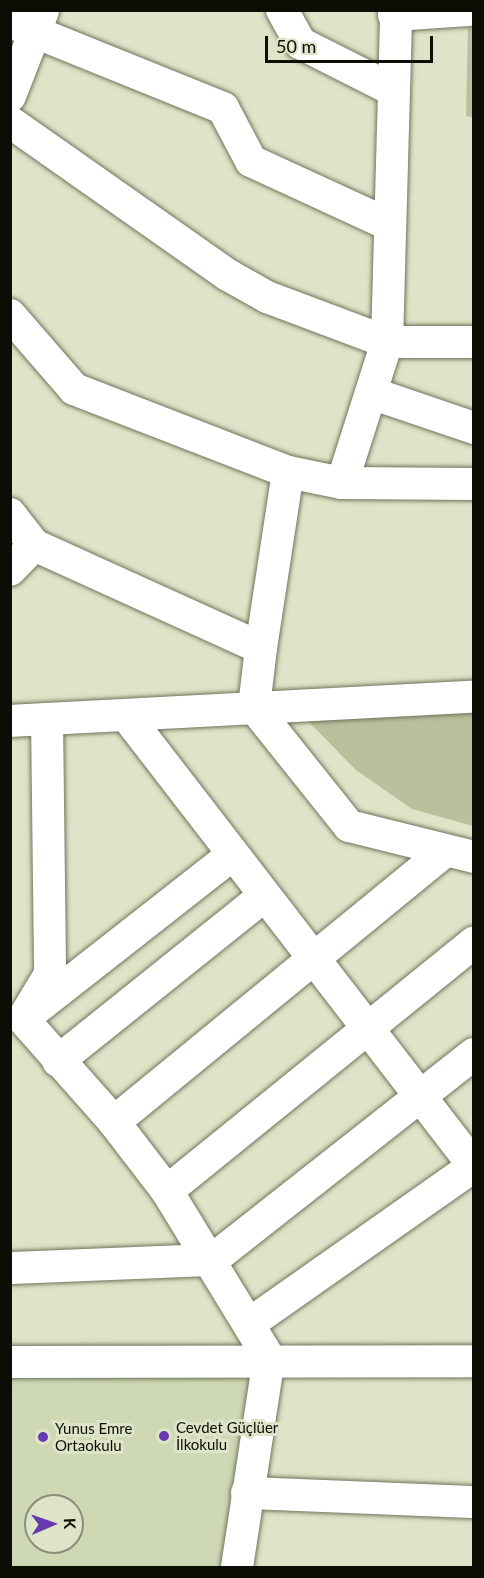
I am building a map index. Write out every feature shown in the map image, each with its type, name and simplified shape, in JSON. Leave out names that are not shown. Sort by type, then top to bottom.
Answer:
[{"type":"street","points":[[282,10],[300,43],[393,90]]},
{"type":"street","points":[[342,483],[375,394],[387,342],[388,224],[395,13],[468,10]]},
{"type":"street","points":[[10,96],[30,21],[223,108],[251,161],[388,224]]},
{"type":"street","points":[[10,122],[228,275],[267,297],[387,342],[474,342]]},
{"type":"street","points":[[10,315],[74,389],[288,472],[342,483],[474,484]]},
{"type":"street","points":[[375,394],[474,428]]},
{"type":"street","points":[[288,472],[254,707],[349,826],[459,854]]},
{"type":"street","points":[[10,514],[34,545],[261,648]]},
{"type":"street","points":[[10,570],[34,545]]},
{"type":"street","points":[[10,721],[474,697]]},
{"type":"street","points":[[126,715],[310,960],[370,1029],[420,1099],[474,1166],[249,1324]]},
{"type":"street","points":[[17,1019],[50,974],[47,719]]},
{"type":"street","points":[[114,1122],[310,960],[459,854]]},
{"type":"street","points":[[17,1019],[232,855]]},
{"type":"street","points":[[58,1060],[264,896]]},
{"type":"street","points":[[166,1191],[370,1029],[474,942]]},
{"type":"street","points":[[17,1019],[114,1122],[166,1191],[212,1260],[269,1358],[237,1568]]},
{"type":"street","points":[[10,1268],[212,1260],[420,1099],[474,1054]]},
{"type":"street","points":[[10,1362],[269,1358],[474,1361]]},
{"type":"street","points":[[247,1493],[474,1502]]},
{"type":"shaded area","points":[[468,27],[473,27],[473,117],[466,116]]},
{"type":"shaded area","points":[[473,704],[473,826],[412,809],[356,770],[307,720]]},
{"type":"shaded area","name":"Cevdet Güçlüer İlkokulu","points":[[261,1364],[232,1567],[11,1567],[10,1368]]},
{"type":"place","name":"Cevdet Güçlüer İlkokulu","points":[[164,1436]]},
{"type":"place","name":"Yunus Emre Ortaokulu","points":[[43,1437]]}]
